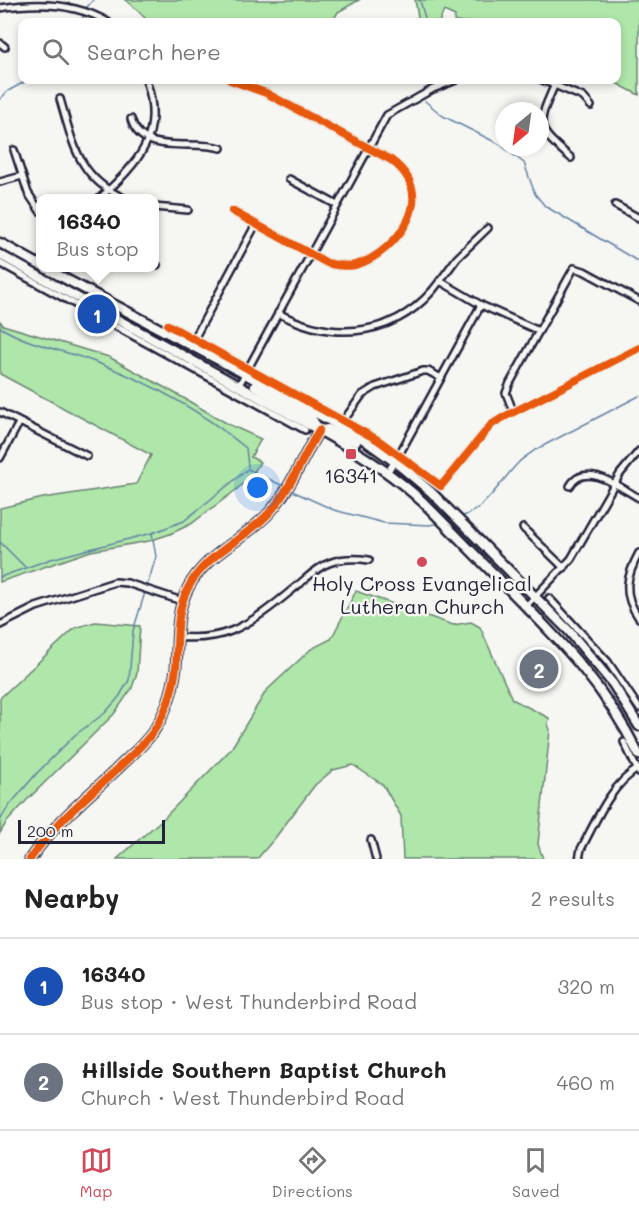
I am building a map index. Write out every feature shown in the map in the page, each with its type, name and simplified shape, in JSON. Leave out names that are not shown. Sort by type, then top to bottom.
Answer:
[{"type":"main road","points":[[0,243],[36,263]]},
{"type":"main road","points":[[0,255],[49,282],[69,297],[239,385],[283,414],[319,430],[362,454],[387,472],[422,502],[526,606],[588,673],[627,731],[639,755]]},
{"type":"main road","points":[[58,272],[76,285],[247,371],[376,449]]},
{"type":"main road","points":[[69,297],[76,285]]},
{"type":"main road","points":[[247,371],[250,383],[311,418],[319,430]]},
{"type":"main road","points":[[319,430],[328,429],[397,458],[535,597],[556,612],[626,703],[639,725],[627,731]]},
{"type":"main road","points":[[30,859],[57,825],[138,750],[153,731],[162,717],[173,685],[182,601],[192,580],[204,565],[247,533],[270,512],[280,499],[319,430]]},
{"type":"main road","points":[[466,546],[475,537]]},
{"type":"street","points":[[0,8],[21,4],[58,5],[99,18]]},
{"type":"street","points":[[104,194],[137,161],[148,140],[153,105],[148,84]]},
{"type":"street","points":[[232,211],[327,263],[340,266],[361,263],[380,254],[400,234],[407,223],[414,202],[410,182],[398,166],[368,147],[266,93],[241,84]]},
{"type":"street","points":[[239,385],[387,115],[446,84]]},
{"type":"street","points":[[571,158],[548,138],[541,126],[545,108],[555,84],[583,98],[591,106]]},
{"type":"street","points":[[60,99],[75,152],[91,176],[116,194]]},
{"type":"street","points":[[131,118],[135,130],[148,140],[162,144],[211,145],[221,148]]},
{"type":"street","points":[[14,150],[28,192],[36,205]]},
{"type":"street","points":[[0,182],[22,176]]},
{"type":"street","points":[[289,179],[337,205]]},
{"type":"street","points":[[615,205],[639,218]]},
{"type":"street","points":[[159,207],[188,210]]},
{"type":"street","points":[[194,339],[256,224]]},
{"type":"street","points":[[278,313],[295,322],[321,330],[352,332],[381,326],[408,313],[425,300],[457,258],[488,228]]},
{"type":"street","points":[[0,263],[69,297],[283,414],[305,430]]},
{"type":"street","points":[[513,411],[508,402],[507,389],[574,268],[584,271],[639,301]]},
{"type":"street","points":[[49,282],[54,272]]},
{"type":"street","points":[[440,280],[481,305],[539,331]]},
{"type":"street","points":[[387,472],[397,458],[481,305]]},
{"type":"street","points":[[168,325],[247,371],[344,420],[441,486],[491,425],[513,411],[639,348]]},
{"type":"street","points":[[344,420],[362,395],[375,387],[423,371],[428,371],[441,378]]},
{"type":"street","points":[[0,412],[87,456]]},
{"type":"street","points":[[0,458],[20,423]]},
{"type":"street","points":[[526,606],[564,568],[580,546],[626,464],[639,451]]},
{"type":"street","points":[[570,486],[574,479],[581,475],[600,477],[639,498]]},
{"type":"street","points":[[524,528],[564,568]]},
{"type":"street","points":[[638,557],[629,572],[627,585],[632,608],[639,618]]},
{"type":"street","points":[[177,638],[215,637],[233,631],[274,604],[327,563],[349,558],[369,560]]},
{"type":"street","points":[[0,625],[36,607],[115,582],[127,583],[182,601]]},
{"type":"street","points":[[549,598],[556,612],[608,662],[639,708]]},
{"type":"street","points":[[579,859],[581,849],[612,793],[622,781],[638,770],[624,742]]},
{"type":"street","points":[[371,840],[376,859]]},
{"type":"green space","points":[[125,0],[359,0],[338,12],[334,18],[145,18]]},
{"type":"green space","points":[[415,0],[639,0],[639,95],[618,84],[621,84],[621,18],[455,18],[455,16],[444,11],[441,18],[418,18]]},
{"type":"green space","points":[[0,321],[3,325],[109,357],[228,424],[261,439],[251,457],[260,462],[251,477],[236,490],[191,524],[170,534],[149,541],[91,551],[0,582],[0,508],[43,498],[136,484],[151,455],[0,374]]},
{"type":"green space","points":[[356,591],[453,625],[471,622],[480,627],[512,699],[549,718],[550,730],[538,844],[543,859],[403,859],[401,816],[383,785],[353,765],[333,770],[315,785],[257,859],[117,859],[165,817],[231,749],[266,691],[311,649],[331,639]]},
{"type":"green space","points":[[95,622],[140,626],[137,673],[132,688],[114,714],[26,801],[0,833],[0,698],[75,628]]},
{"type":"waterway","points":[[83,18],[93,0]]},
{"type":"waterway","points":[[420,0],[425,18]]},
{"type":"waterway","points":[[0,99],[21,84]]},
{"type":"waterway","points":[[425,101],[443,116],[499,144],[524,163],[535,194],[545,206],[639,262]]},
{"type":"waterway","points":[[0,327],[34,343],[83,358],[155,388],[193,410],[246,448],[248,467]]},
{"type":"waterway","points":[[460,517],[478,508],[493,494],[519,462],[535,450],[639,396]]},
{"type":"waterway","points":[[0,577],[51,559],[152,533],[184,521],[248,469],[283,486]]},
{"type":"waterway","points":[[290,490],[334,510],[384,523],[430,525],[438,523]]},
{"type":"waterway","points":[[0,821],[8,807],[37,773],[75,735],[105,713],[119,697],[129,680],[133,631],[156,557],[152,533]]},
{"type":"waterway","points":[[0,542],[25,567]]},
{"type":"cycle path","points":[[232,211],[327,263],[348,266],[368,260],[387,247],[405,226],[413,203],[413,192],[409,181],[402,170],[391,160],[266,93],[241,84]]},
{"type":"cycle path","points":[[168,325],[378,440],[441,486],[491,425],[639,348]]},
{"type":"cycle path","points":[[30,859],[59,824],[135,752],[158,725],[173,685],[179,617],[188,588],[205,565],[270,512],[291,483],[319,430]]},
{"type":"place","name":"16340","points":[[97,314]]},
{"type":"place","name":"16341","points":[[351,454]]},
{"type":"place","name":"Holy Cross Evangelical Lutheran Church","points":[[422,562]]},
{"type":"place","name":"Hillside Southern Baptist Church","points":[[539,669]]}]
